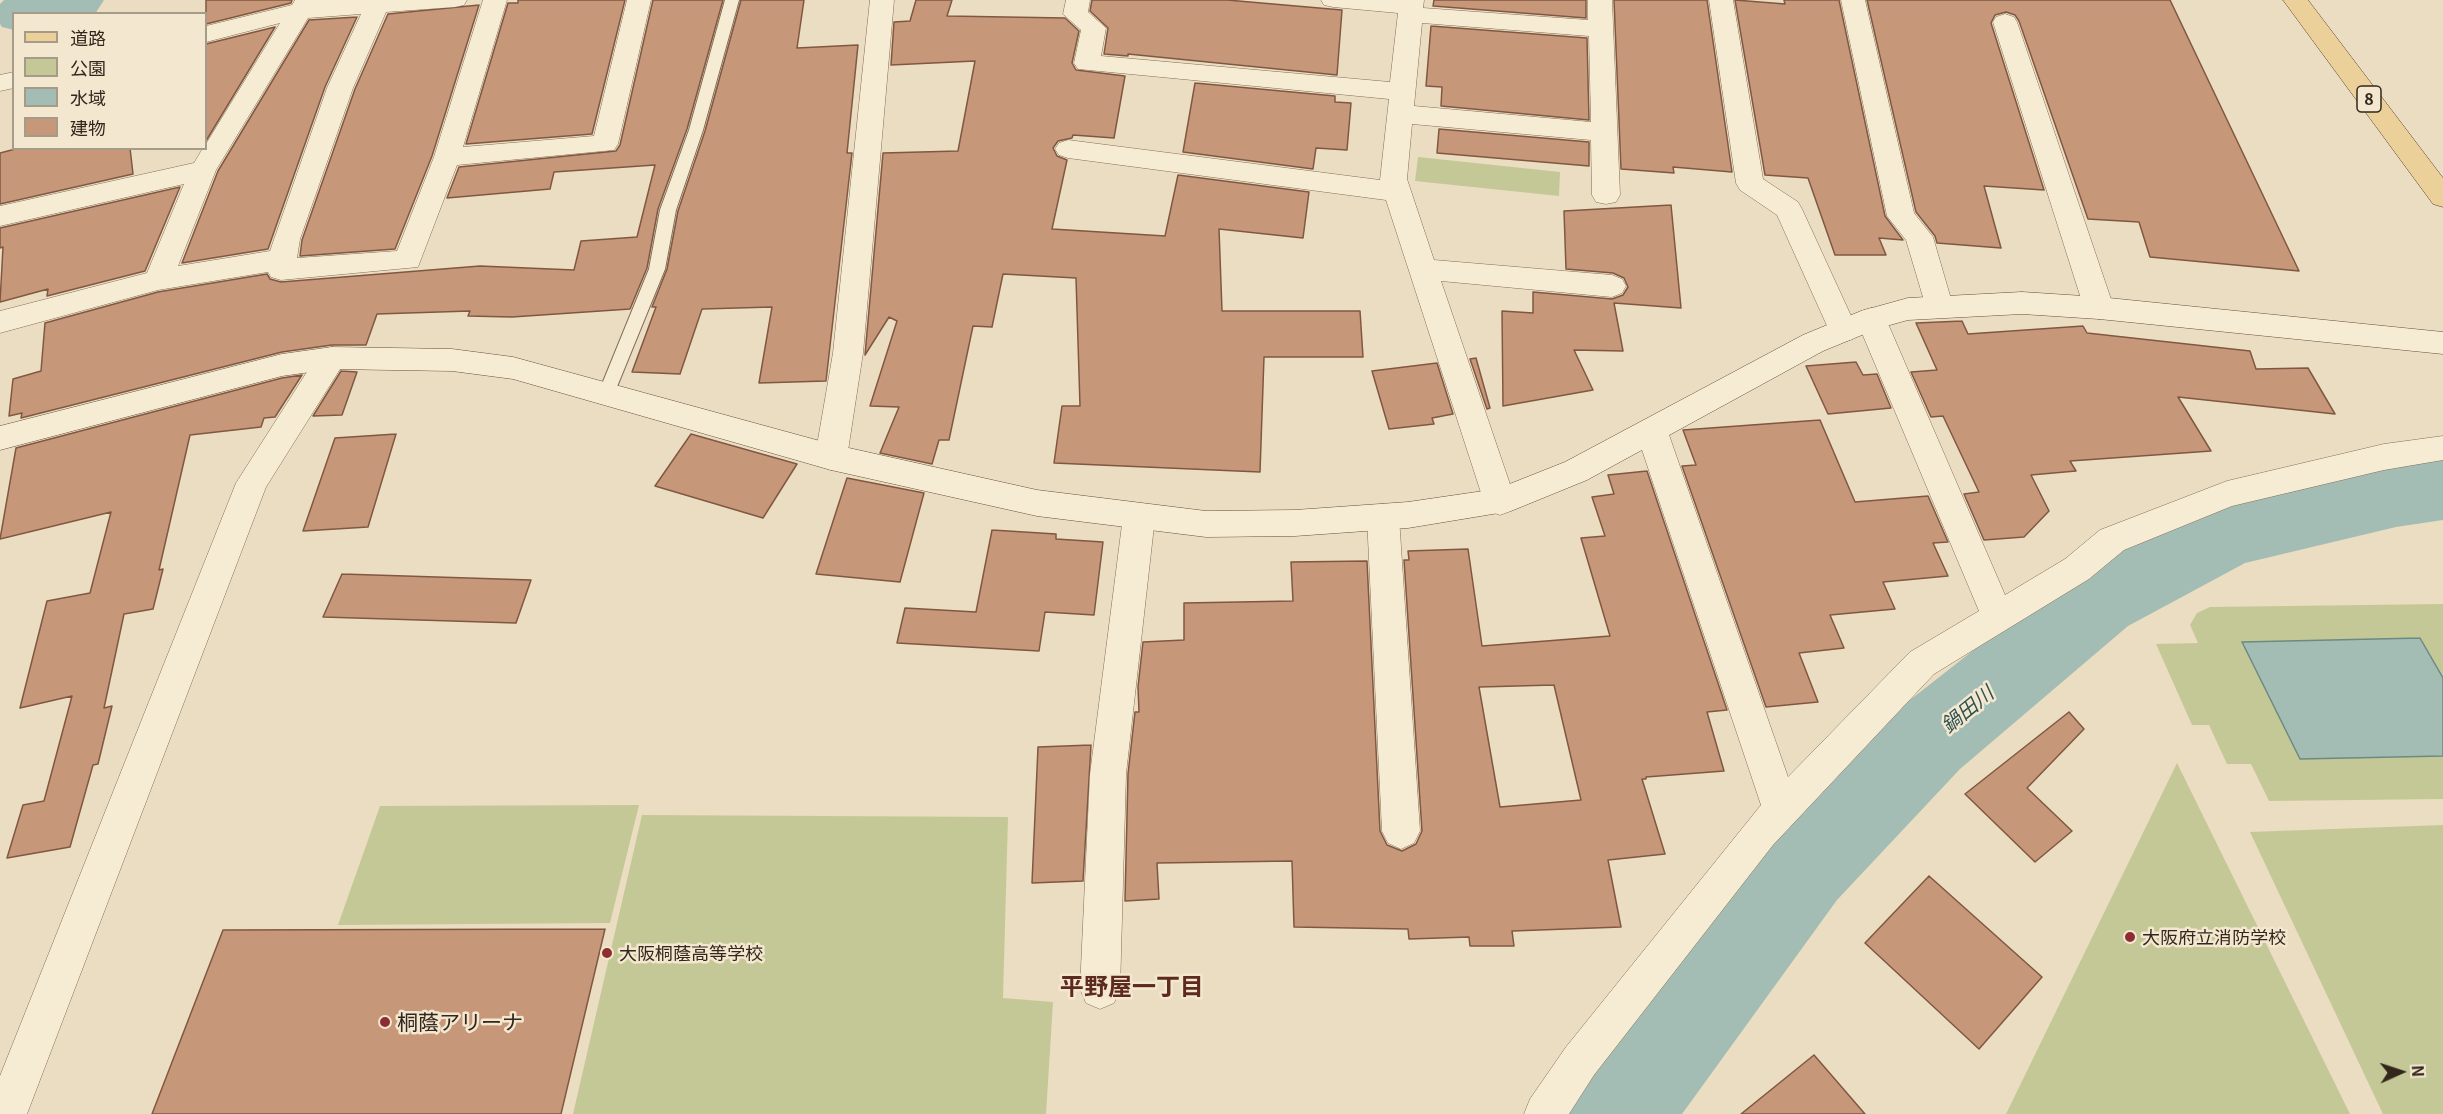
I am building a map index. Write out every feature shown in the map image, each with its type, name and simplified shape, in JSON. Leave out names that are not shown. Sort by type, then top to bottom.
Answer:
[{"type":"main road","name":"8","points":[[2295,0],[2443,197]]},
{"type":"street","points":[[207,34],[303,6],[377,6],[454,0]]},
{"type":"street","points":[[377,6],[340,88],[286,239],[281,270],[408,261],[447,157],[495,0]]},
{"type":"street","points":[[447,157],[605,144],[639,0]]},
{"type":"street","points":[[831,457],[848,353],[882,0]]},
{"type":"street","points":[[1078,0],[1075,14],[1094,28],[1087,63],[1402,103],[1604,132]]},
{"type":"street","points":[[1333,0],[1601,29]]},
{"type":"street","points":[[1600,0],[1606,195]]},
{"type":"street","points":[[1721,0],[1750,183],[1788,209],[1857,325],[1998,617]]},
{"type":"street","points":[[1853,0],[1901,216],[1919,237],[1938,306]]},
{"type":"street","points":[[158,280],[203,170],[303,6]]},
{"type":"street","points":[[1412,8],[1393,179],[1500,502]]},
{"type":"street","points":[[2006,22],[2099,308]]},
{"type":"street","points":[[1068,149],[1398,192]]},
{"type":"street","points":[[0,216],[203,170]]},
{"type":"street","points":[[0,322],[158,280],[283,259]]},
{"type":"street","points":[[1423,269],[1612,286]]},
{"type":"street","points":[[0,438],[282,365],[332,358],[452,360],[513,368],[831,457],[1038,503],[1206,524],[1295,523],[1383,517],[1500,502],[1576,471],[1652,432],[1813,343],[1857,325],[1908,309],[2022,303],[2099,308],[2443,343]]},
{"type":"street","points":[[6,1114],[121,814],[252,483],[332,358]]},
{"type":"street","points":[[1652,432],[1781,810]]},
{"type":"street","points":[[1545,1114],[1580,1061],[1760,832],[1922,663],[2077,569],[2112,540],[2227,494],[2384,456],[2443,448]]},
{"type":"street","points":[[1100,989],[1108,774],[1139,517]]},
{"type":"street","points":[[1383,517],[1401,831]]},
{"type":"lane","points":[[606,394],[657,269],[668,210],[696,130],[732,0]]},
{"type":"green space","points":[[1418,157],[1560,172],[1559,196],[1415,181]]},
{"type":"green space","points":[[2443,604],[2443,799],[2269,801],[2251,764],[2227,764],[2209,725],[2192,725],[2156,644],[2198,643],[2190,625],[2197,613],[2210,607]]},
{"type":"green space","points":[[2177,763],[2350,1114],[2006,1114]]},
{"type":"green space","points":[[639,805],[610,923],[338,925],[380,806]]},
{"type":"green space","points":[[642,815],[1008,817],[1003,998],[1053,1002],[1046,1114],[573,1114]]},
{"type":"green space","points":[[2443,825],[2443,1114],[2383,1114],[2250,832]]},
{"type":"water","points":[[2420,638],[2443,678],[2443,756],[2300,759],[2242,642]]},
{"type":"building","points":[[206,0],[292,0],[291,3],[207,24]]},
{"type":"building","points":[[518,0],[625,0],[592,134],[466,144],[508,3],[518,3]]},
{"type":"building","points":[[653,0],[723,0],[687,129],[658,209],[647,268],[630,309],[512,317],[468,316],[470,311],[377,314],[366,345],[332,345],[282,352],[21,418],[22,413],[9,416],[13,379],[41,371],[45,323],[158,292],[267,274],[270,279],[281,282],[480,266],[574,270],[581,241],[637,237],[655,165],[554,172],[550,189],[447,198],[459,167],[616,151],[620,145]]},
{"type":"building","points":[[741,0],[804,0],[797,48],[858,45],[847,153],[852,153],[826,381],[759,383],[772,307],[702,309],[680,374],[632,372],[656,307],[652,307],[667,269],[678,211],[705,131]]},
{"type":"building","points":[[916,0],[952,0],[947,16],[1065,18],[1079,31],[1072,63],[1076,70],[1125,76],[1114,138],[1073,135],[1072,138],[1058,141],[1053,148],[1057,156],[1067,160],[1052,229],[1165,236],[1178,175],[1309,192],[1303,238],[1219,229],[1222,311],[1360,311],[1363,357],[1264,357],[1260,472],[1054,463],[1062,406],[1080,406],[1076,278],[1003,274],[992,327],[973,326],[949,440],[939,440],[932,464],[880,453],[899,407],[870,406],[897,321],[889,317],[865,355],[883,153],[958,151],[975,61],[891,65],[894,22],[910,21]]},
{"type":"building","points":[[1092,0],[1227,0],[1342,10],[1337,75],[1128,54],[1128,56],[1104,54],[1108,28],[1090,11]]},
{"type":"building","points":[[1434,0],[1586,0],[1586,18],[1433,6]]},
{"type":"building","points":[[1614,0],[1707,0],[1732,172],[1673,167],[1674,173],[1621,169]]},
{"type":"building","points":[[1735,0],[1785,4],[1784,0],[1839,0],[1885,216],[1903,240],[1879,238],[1886,255],[1835,255],[1808,178],[1765,175]]},
{"type":"building","points":[[1867,0],[2170,0],[2299,271],[2150,257],[2139,222],[2088,219],[2019,21],[2015,15],[2006,12],[1995,15],[1991,23],[2044,190],[1984,186],[2001,248],[1937,243],[1935,236],[1916,212]]},
{"type":"building","points":[[479,5],[432,156],[395,249],[300,256],[302,240],[355,89],[388,14]]},
{"type":"building","points":[[357,17],[325,87],[268,249],[182,263],[218,171],[309,20]]},
{"type":"building","points":[[1431,26],[1587,38],[1589,120],[1441,106],[1442,87],[1426,86]]},
{"type":"building","points":[[275,27],[207,139],[207,44]]},
{"type":"building","points":[[1195,83],[1335,96],[1335,102],[1351,103],[1347,150],[1316,148],[1313,169],[1183,152]]},
{"type":"building","points":[[1439,129],[1589,142],[1589,166],[1437,153]]},
{"type":"building","points":[[12,150],[130,150],[133,174],[0,204],[0,153]]},
{"type":"building","points":[[180,187],[145,271],[47,296],[48,289],[0,302],[3,247],[0,248],[0,228]]},
{"type":"building","points":[[1671,205],[1681,308],[1614,303],[1623,351],[1574,350],[1593,390],[1503,406],[1502,311],[1533,313],[1533,292],[1612,299],[1623,295],[1628,287],[1624,278],[1613,273],[1566,269],[1564,211]]},
{"type":"building","points":[[1962,321],[1968,334],[2083,326],[2087,333],[2250,351],[2256,369],[2308,368],[2335,414],[2178,397],[2211,451],[2070,461],[2076,471],[2031,475],[2049,511],[2024,537],[1984,540],[1964,494],[1979,492],[1943,416],[1931,417],[1911,372],[1937,370],[1916,323]]},
{"type":"building","points":[[1476,358],[1490,408],[1487,409],[1470,359]]},
{"type":"building","points":[[1856,362],[1863,375],[1877,374],[1891,408],[1828,414],[1806,366]]},
{"type":"building","points":[[1437,363],[1453,414],[1432,418],[1434,424],[1389,429],[1372,371]]},
{"type":"building","points":[[341,371],[357,372],[342,415],[313,416]]},
{"type":"building","points":[[302,375],[275,417],[264,418],[261,427],[190,435],[159,570],[163,569],[153,609],[124,614],[104,708],[112,706],[98,764],[93,765],[70,847],[7,858],[23,805],[44,801],[72,696],[20,708],[47,601],[90,593],[111,512],[0,539],[16,448],[282,378]]},
{"type":"building","points":[[1820,420],[1855,502],[1928,496],[1948,542],[1933,543],[1948,576],[1883,582],[1895,609],[1830,615],[1844,648],[1799,653],[1818,702],[1766,707],[1682,466],[1696,465],[1683,430]]},
{"type":"building","points":[[396,434],[368,527],[303,531],[335,438]]},
{"type":"building","points":[[691,434],[797,464],[763,518],[655,486]]},
{"type":"building","points":[[1647,471],[1727,710],[1707,712],[1724,771],[1642,779],[1665,854],[1608,860],[1621,927],[1512,931],[1514,946],[1470,946],[1469,937],[1409,939],[1408,929],[1294,927],[1292,861],[1157,863],[1159,899],[1125,901],[1128,774],[1135,712],[1139,712],[1138,687],[1143,642],[1184,640],[1184,603],[1293,601],[1291,562],[1367,561],[1380,831],[1387,845],[1402,851],[1416,844],[1422,831],[1404,560],[1409,560],[1408,551],[1468,549],[1482,646],[1610,636],[1581,538],[1605,536],[1592,497],[1614,494],[1608,475]],"holes":[[[1554,685],[1581,800],[1500,807],[1479,687]]]},
{"type":"building","points":[[847,478],[924,493],[900,582],[816,574]]},
{"type":"building","points":[[992,530],[1056,534],[1056,539],[1103,542],[1094,615],[1045,612],[1039,651],[897,643],[905,608],[976,612]]},
{"type":"building","points":[[342,574],[531,580],[516,623],[323,617]]},
{"type":"building","points":[[2069,712],[2084,729],[2027,788],[2072,831],[2035,862],[1965,794]]},
{"type":"building","points":[[1091,745],[1083,881],[1032,883],[1038,747]]},
{"type":"building","points":[[1929,876],[2042,977],[1979,1049],[1865,943]]},
{"type":"building","name":"桐蔭アリーナ","points":[[605,929],[561,1114],[152,1114],[223,930]]},
{"type":"building","points":[[1814,1055],[1865,1114],[1741,1114]]},
{"type":"waterway","points":[[31,12],[74,0]]},
{"type":"waterway","name":"鍋田川","points":[[1618,1114],[1804,868],[1928,740],[2098,601],[2226,534],[2396,494],[2443,488]]},
{"type":"place","name":"大阪府立消防学校","points":[[2130,937]]},
{"type":"place","name":"大阪桐蔭高等学校","points":[[607,953]]},
{"type":"place","name":"桐蔭アリーナ","points":[[385,1022]]},
{"type":"district","name":"平野屋一丁目","points":[[1132,986]]}]
